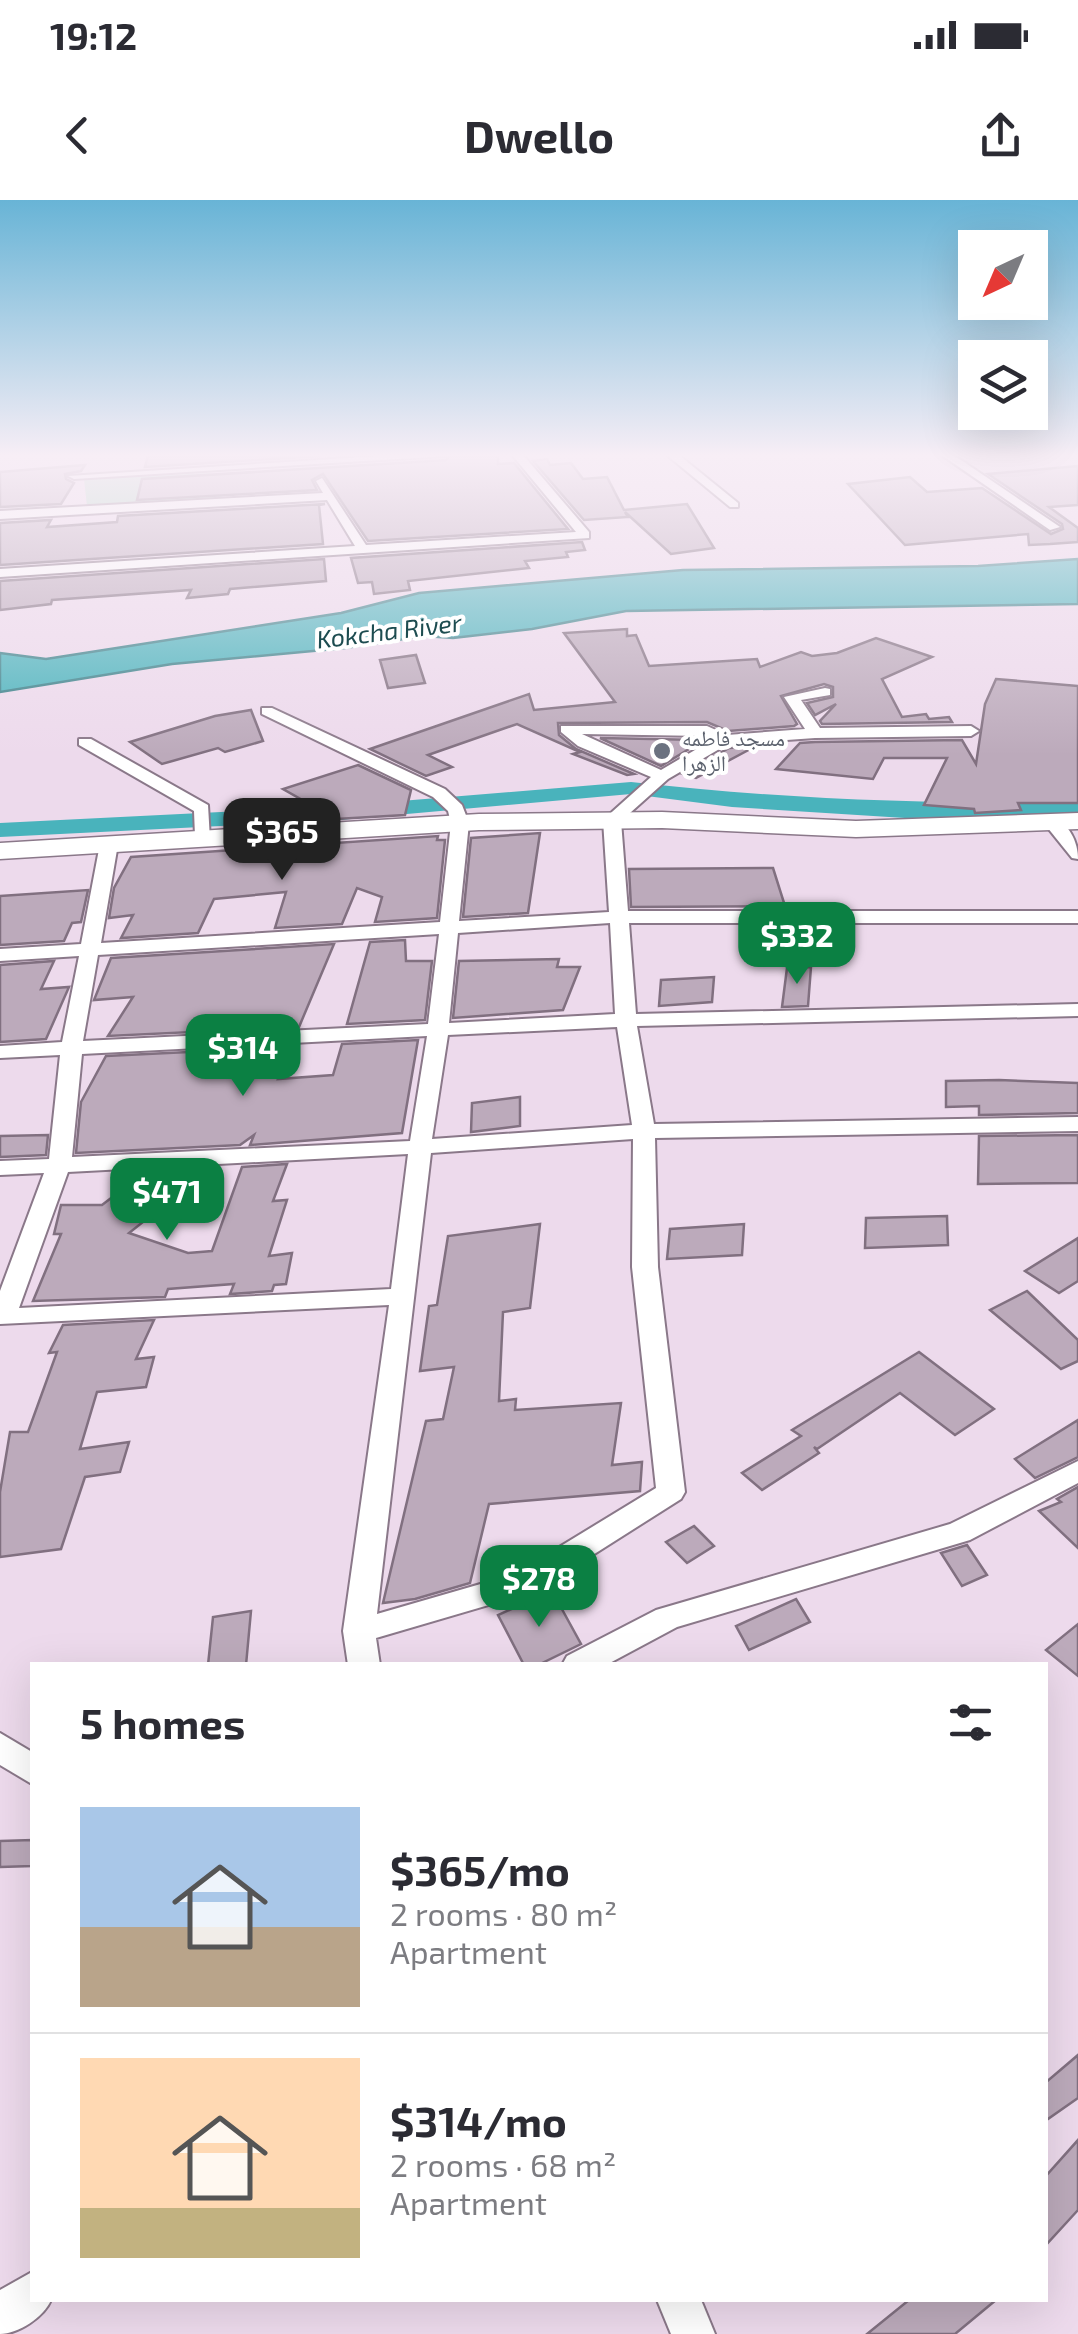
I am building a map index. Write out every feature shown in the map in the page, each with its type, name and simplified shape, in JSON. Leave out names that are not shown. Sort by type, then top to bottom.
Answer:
[{"type":"street","points":[[0,573],[275,556]]},
{"type":"street","points":[[814,734],[790,697],[825,692]]},
{"type":"street","points":[[266,711],[439,793],[458,816],[438,1032],[359,1632],[364,1662]]},
{"type":"street","points":[[651,786],[566,729],[707,731],[724,740]]},
{"type":"street","points":[[612,820],[651,786],[724,740],[971,731]]},
{"type":"street","points":[[85,742],[203,824]]},
{"type":"street","points":[[0,851],[109,844],[203,824],[458,816],[856,829],[1065,822],[1078,854]]},
{"type":"street","points":[[359,1632],[526,1583],[671,1492],[645,1267],[644,1131],[626,1020],[612,820]]},
{"type":"street","points":[[109,844],[72,1046],[60,1162],[2,1318],[403,1296]]},
{"type":"street","points":[[0,955],[620,917],[1078,916]]},
{"type":"street","points":[[0,1052],[626,1020],[1078,1010]]},
{"type":"street","points":[[0,1168],[420,1147],[644,1131],[1078,1124]]},
{"type":"street","points":[[584,1662],[667,1618],[960,1532],[1078,1471]]},
{"type":"street","points":[[0,1747],[30,1769]]},
{"type":"street","points":[[0,2316],[30,2295]]},
{"type":"street","points":[[679,2302],[693,2334]]},
{"type":"water","name":"Kokcha River","points":[[1078,559],[1078,604],[626,611],[532,629],[453,638],[424,636],[345,648],[172,664],[0,692],[0,653],[46,659],[341,613],[419,593],[683,570],[978,566]]},
{"type":"building","points":[[0,556],[145,556],[0,565]]},
{"type":"building","points":[[568,557],[525,561],[529,568],[408,581],[410,590],[374,594],[372,582],[358,583],[351,558]]},
{"type":"building","points":[[324,559],[326,581],[230,589],[228,594],[187,598],[191,590],[52,600],[51,604],[0,610],[0,581]]},
{"type":"building","points":[[627,629],[627,636],[636,635],[649,666],[757,659],[760,667],[801,652],[812,656],[837,653],[876,638],[932,657],[882,679],[902,717],[926,714],[929,719],[949,717],[952,722],[822,724],[820,721],[836,704],[815,715],[807,703],[833,697],[833,687],[824,684],[781,696],[797,724],[794,726],[728,731],[707,722],[558,723],[559,735],[576,749],[634,774],[627,775],[573,754],[580,752],[517,724],[428,755],[452,767],[426,776],[370,749],[529,694],[534,710],[615,702],[564,633]]},
{"type":"building","points":[[416,655],[425,683],[388,688],[380,660]]},
{"type":"building","points":[[996,679],[1078,686],[1078,803],[1018,803],[1021,810],[975,813],[974,809],[924,805],[947,758],[884,758],[873,779],[776,769],[800,743],[815,742],[962,740],[976,764],[985,704]]},
{"type":"building","points":[[251,710],[263,741],[225,752],[218,748],[162,764],[130,742],[215,716]]},
{"type":"building","name":"مسجد فاطمه الزهرا","points":[[600,738],[703,740],[704,740],[661,766]]},
{"type":"building","points":[[756,746],[696,778],[683,774],[729,748]]},
{"type":"building","points":[[358,765],[411,790],[405,815],[336,819],[283,789]]},
{"type":"building","points":[[540,833],[528,913],[463,917],[471,838]]},
{"type":"building","points":[[438,836],[437,840],[445,840],[437,918],[375,922],[382,897],[357,888],[342,924],[275,928],[286,892],[214,899],[198,933],[121,938],[133,915],[109,918],[114,888],[131,857]]},
{"type":"building","points":[[773,868],[785,906],[631,907],[629,869]]},
{"type":"building","points":[[88,890],[81,922],[72,923],[64,941],[0,945],[0,896]]},
{"type":"building","points":[[405,940],[406,961],[432,961],[425,1020],[347,1024],[370,942]]},
{"type":"building","points":[[334,944],[299,1027],[108,1036],[133,997],[94,1000],[111,958]]},
{"type":"building","points":[[559,959],[557,967],[580,967],[563,1010],[453,1018],[459,961]]},
{"type":"building","points":[[54,961],[41,989],[69,987],[46,1039],[0,1042],[0,965]]},
{"type":"building","points":[[811,967],[808,1006],[782,1007],[787,968]]},
{"type":"building","points":[[714,977],[712,1002],[659,1006],[661,980]]},
{"type":"building","points":[[418,1040],[402,1133],[250,1145],[254,1135],[240,1145],[76,1153],[81,1102],[106,1056],[291,1047],[278,1079],[333,1075],[342,1044]]},
{"type":"building","points":[[946,1081],[1078,1083],[1078,1113],[979,1115],[979,1106],[946,1107]]},
{"type":"building","points":[[520,1097],[520,1126],[471,1132],[472,1103]]},
{"type":"building","points":[[48,1135],[46,1155],[0,1157],[0,1136]]},
{"type":"building","points":[[1078,1135],[1078,1183],[978,1184],[979,1136]]},
{"type":"building","points":[[287,1164],[273,1201],[287,1200],[269,1256],[292,1253],[286,1284],[274,1285],[272,1291],[230,1294],[234,1284],[168,1289],[165,1297],[33,1301],[61,1234],[54,1234],[61,1205],[102,1205],[145,1172],[211,1168],[129,1233],[188,1253],[212,1251],[242,1167]]},
{"type":"building","points":[[947,1216],[948,1245],[865,1248],[866,1218]]},
{"type":"building","points":[[540,1224],[530,1308],[503,1312],[499,1401],[516,1399],[515,1410],[621,1403],[612,1465],[642,1462],[640,1491],[489,1504],[470,1583],[415,1599],[383,1603],[426,1421],[443,1419],[454,1367],[420,1371],[429,1306],[437,1305],[448,1236]]},
{"type":"building","points":[[744,1224],[742,1255],[667,1259],[670,1229]]},
{"type":"building","points":[[1078,1238],[1078,1281],[1059,1293],[1025,1271]]},
{"type":"building","points":[[1027,1291],[1078,1340],[1078,1361],[1061,1369],[990,1310]]},
{"type":"building","points":[[154,1320],[136,1359],[154,1357],[146,1387],[97,1392],[80,1449],[129,1442],[120,1472],[85,1477],[61,1549],[0,1557],[0,1492],[10,1432],[28,1432],[57,1352],[49,1353],[63,1325]]},
{"type":"building","points":[[919,1352],[994,1409],[955,1435],[900,1393],[817,1449],[814,1447],[819,1453],[762,1490],[742,1473],[801,1436],[792,1430]]},
{"type":"building","points":[[1078,1420],[1078,1457],[1035,1478],[1015,1459]]},
{"type":"building","points":[[1078,1487],[1078,1548],[1039,1511],[1061,1502],[1057,1499]]},
{"type":"building","points":[[694,1526],[714,1546],[687,1563],[666,1542]]},
{"type":"building","points":[[967,1545],[987,1575],[962,1586],[941,1553]]},
{"type":"building","points":[[552,1591],[581,1644],[544,1662],[522,1662],[498,1615]]},
{"type":"building","points":[[796,1599],[810,1622],[749,1650],[736,1626]]},
{"type":"building","points":[[251,1611],[246,1662],[208,1662],[213,1617]]},
{"type":"building","points":[[1078,1624],[1078,1676],[1046,1650]]},
{"type":"building","points":[[30,1840],[30,1866],[0,1867],[0,1841]]},
{"type":"building","points":[[1078,2055],[1078,2098],[1048,2119],[1048,2080]]},
{"type":"building","points":[[1078,2140],[1078,2210],[1048,2243],[1048,2174]]},
{"type":"building","points":[[907,2302],[994,2302],[955,2334],[867,2334]]},
{"type":"waterway","points":[[0,830],[340,813],[631,788],[732,800],[905,811],[1078,810]]},
{"type":"place","name":"مسجد فاطمه الزهرا","points":[[662,751]]}]
